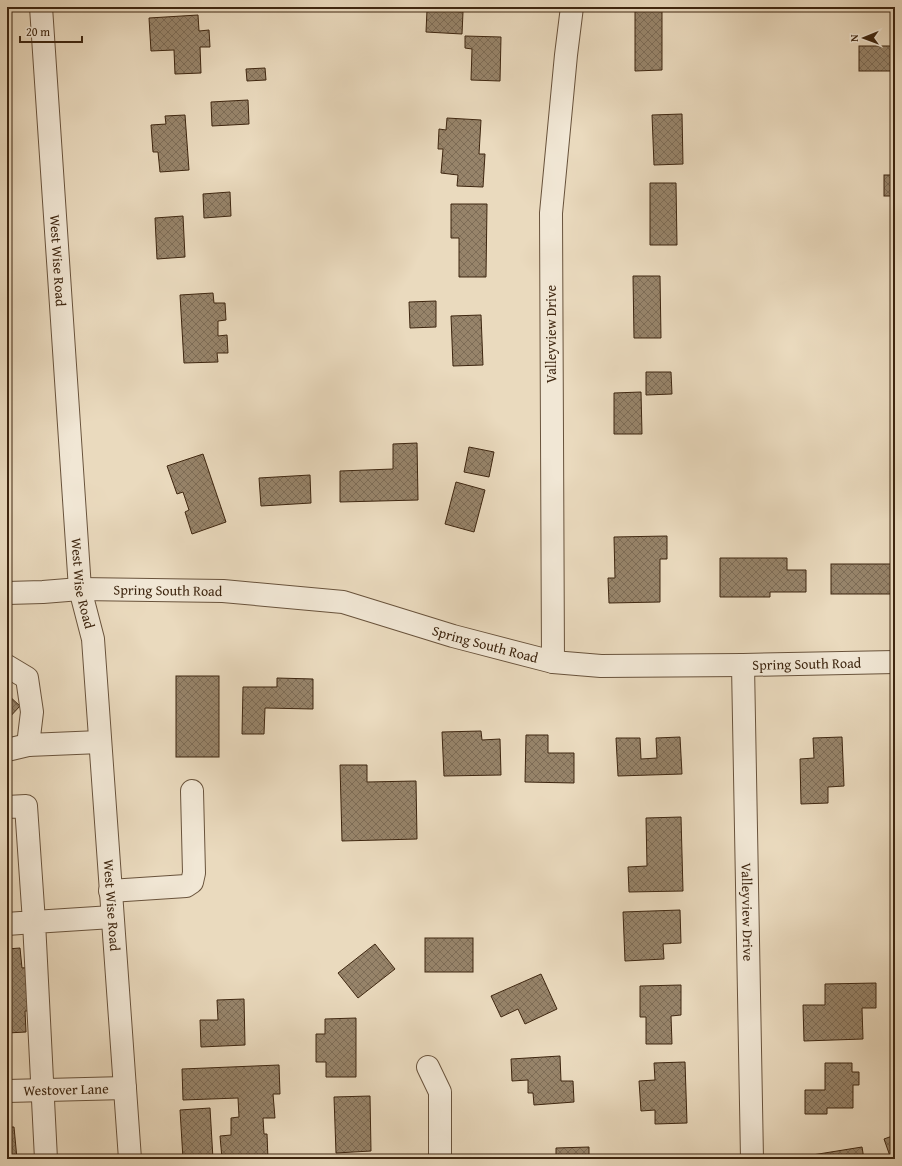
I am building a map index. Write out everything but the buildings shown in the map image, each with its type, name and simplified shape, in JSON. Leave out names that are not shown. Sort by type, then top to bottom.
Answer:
[{"type":"street","name":"West Wise Road","points":[[41,7],[80,588],[92,639],[130,1159]]},
{"type":"street","name":"Valleyview Drive","points":[[553,662],[551,212],[572,7]]},
{"type":"street","name":"Spring South Road","points":[[7,593],[43,592],[80,588],[223,591],[343,602],[453,636],[553,662],[601,666],[895,662]]},
{"type":"street","name":"Valleyview Drive","points":[[744,665],[752,1159]]},
{"type":"street","points":[[7,666],[27,678],[32,712],[17,748],[100,742]]},
{"type":"street","points":[[110,892],[186,886],[192,882],[194,873],[192,791]]},
{"type":"street","points":[[7,808],[26,806],[34,922],[46,1159]]},
{"type":"street","points":[[7,924],[112,917]]},
{"type":"street","points":[[428,1067],[440,1092],[440,1159]]},
{"type":"street","name":"Westover Lane","points":[[7,1091],[125,1088]]}]
